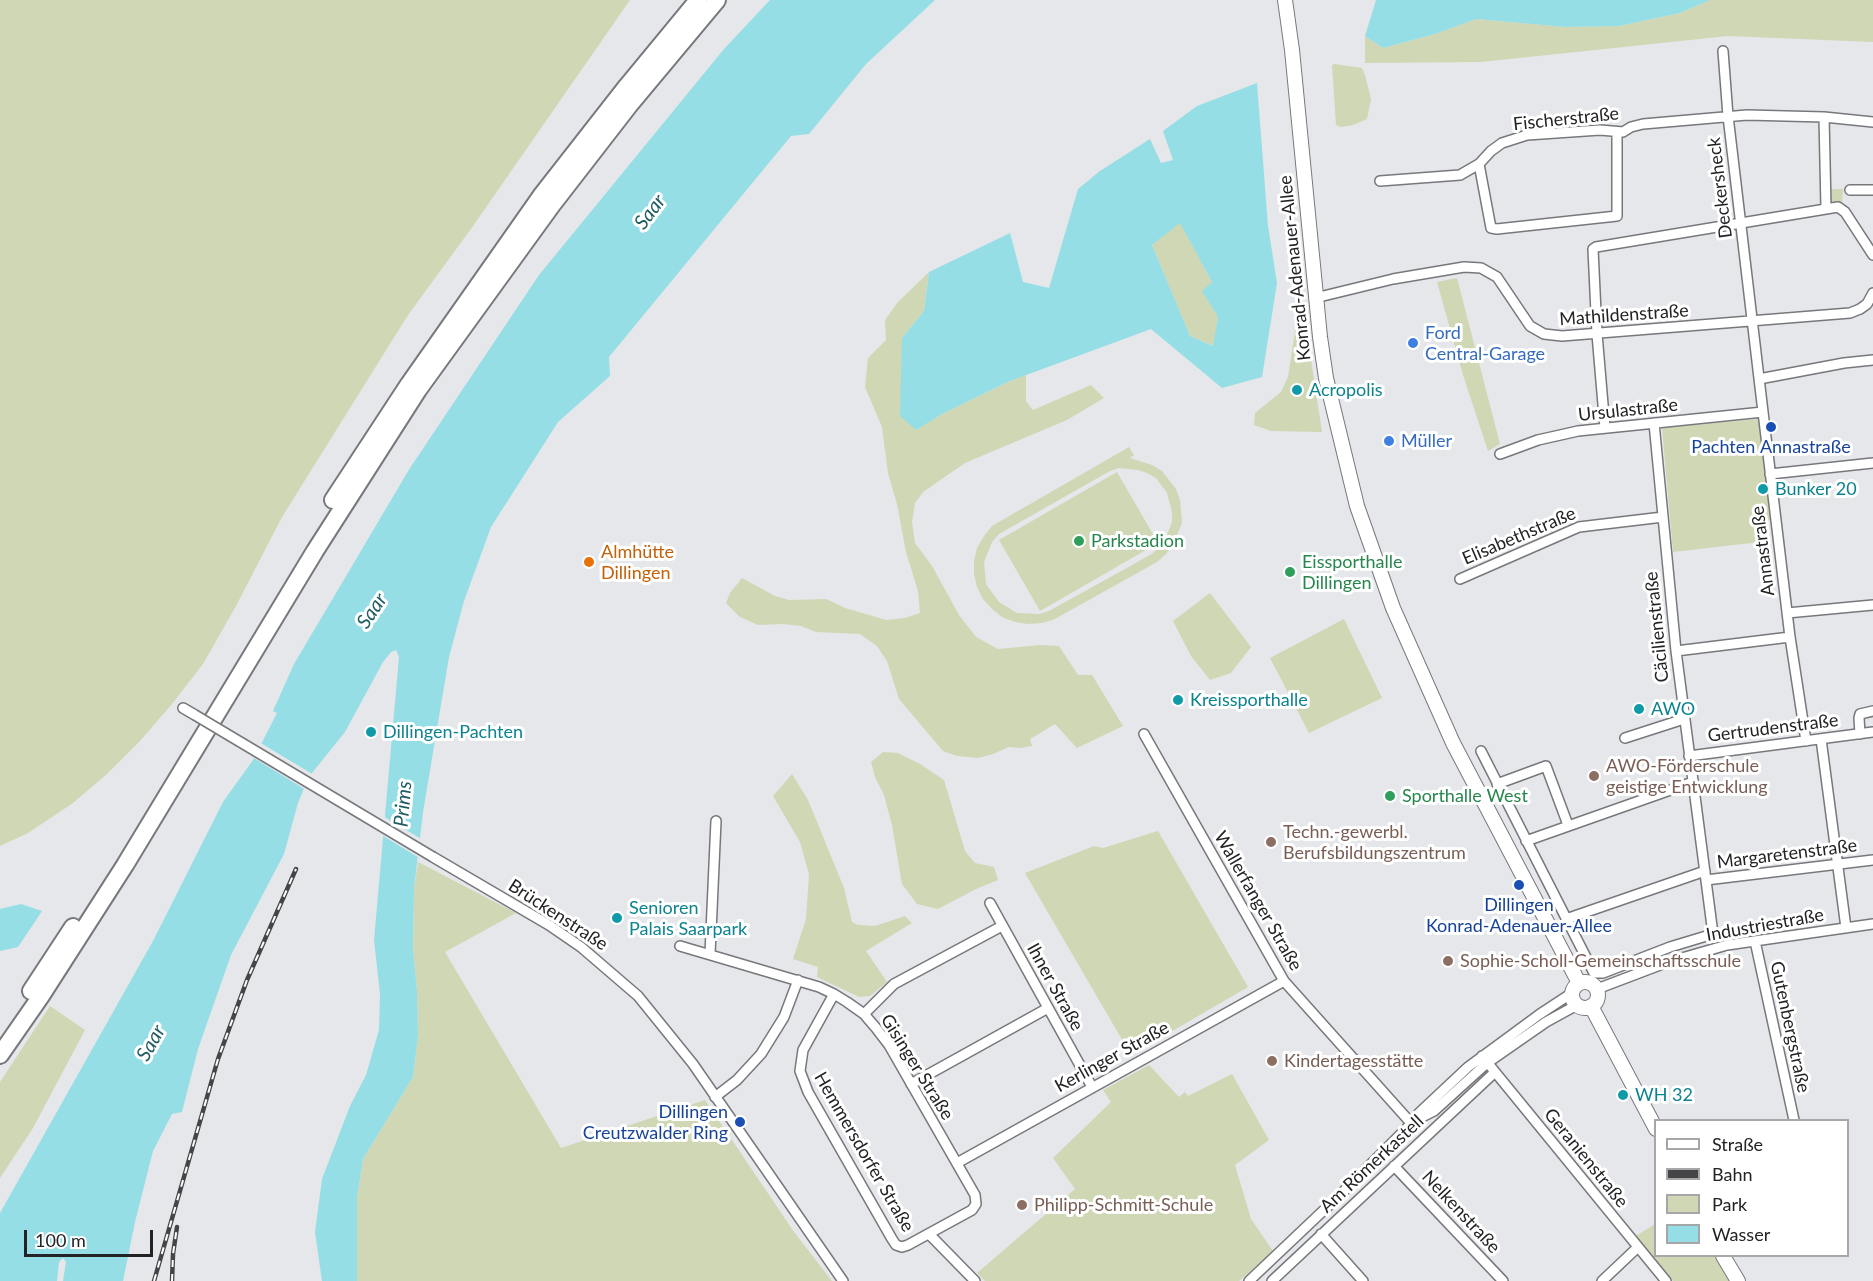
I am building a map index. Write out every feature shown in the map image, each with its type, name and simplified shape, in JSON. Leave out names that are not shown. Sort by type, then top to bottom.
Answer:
[{"type":"highway","points":[[0,1036],[95,893],[306,543],[409,384],[541,196],[698,0]]},
{"type":"highway","points":[[0,1055],[125,865],[315,551],[418,390],[552,205],[717,0]]},
{"type":"street","name":"Konrad-Adenauer-Allee","points":[[1285,0],[1326,378],[1361,520],[1387,593],[1453,743],[1576,994]]},
{"type":"street","name":"Deckersheck","points":[[1723,51],[1728,116],[1753,322]]},
{"type":"street","name":"Fischerstraße","points":[[1380,181],[1460,175],[1479,164],[1502,143],[1515,138],[1600,130],[1617,133],[1643,124],[1728,116],[1824,117],[1873,122]]},
{"type":"street","points":[[1824,117],[1826,208]]},
{"type":"street","points":[[1479,164],[1491,228],[1617,216],[1617,133]]},
{"type":"street","points":[[1850,190],[1873,190]]},
{"type":"street","points":[[1605,428],[1593,249],[1599,245],[1838,207],[1845,212],[1873,255]]},
{"type":"street","name":"Mathildenstraße","points":[[1316,298],[1370,284],[1433,272],[1464,267],[1481,268],[1497,277],[1524,319],[1536,331],[1553,336],[1850,313],[1867,304],[1873,293]]},
{"type":"street","name":"Annastraße","points":[[1753,322],[1787,614],[1806,741]]},
{"type":"street","points":[[1759,379],[1873,360]]},
{"type":"street","name":"Ursulastraße","points":[[1500,454],[1561,434],[1762,412]]},
{"type":"street","name":"Cäcilienstraße","points":[[1566,919],[1592,971],[1597,974],[1713,934],[1676,651],[1654,423]]},
{"type":"street","points":[[1770,474],[1873,463]]},
{"type":"street","name":"Elisabethstraße","points":[[1460,579],[1579,527],[1663,517]]},
{"type":"street","points":[[1787,614],[1873,605]]},
{"type":"street","points":[[1676,651],[1790,637]]},
{"type":"street","name":"Brückenstraße","points":[[183,708],[549,925],[600,962],[638,996],[677,1042],[843,1281]]},
{"type":"street","name":"Gertrudenstraße","points":[[1860,734],[1860,714],[1873,711]]},
{"type":"street","points":[[1625,738],[1684,718]]},
{"type":"street","name":"Gertrudenstraße","points":[[1689,756],[1873,732]]},
{"type":"street","name":"Wallerfanger Straße","points":[[1144,734],[1284,981],[1413,1122]]},
{"type":"street","points":[[1821,739],[1846,928]]},
{"type":"street","points":[[1480,751],[1566,919]]},
{"type":"street","points":[[1497,784],[1546,766],[1568,825]]},
{"type":"street","points":[[1526,840],[1693,782]]},
{"type":"street","points":[[710,954],[716,821]]},
{"type":"street","name":"Margaretenstraße","points":[[1566,919],[1705,876],[1873,860]]},
{"type":"street","name":"Ihner Straße","points":[[990,903],[1092,1087]]},
{"type":"street","name":"Industriestraße","points":[[1597,989],[1668,962],[1727,945],[1873,924]]},
{"type":"street","points":[[864,1014],[894,984],[1002,926]]},
{"type":"street","name":"Gutenbergstraße","points":[[1755,941],[1794,1119]]},
{"type":"street","name":"Gisinger Straße","points":[[680,946],[798,980],[834,994],[864,1014],[889,1045],[957,1163],[975,1196],[976,1204]]},
{"type":"street","points":[[715,1097],[737,1080],[761,1054],[784,1017],[798,980]]},
{"type":"street","name":"Kerlinger Straße","points":[[957,1163],[1284,981]]},
{"type":"street","points":[[1249,1281],[1413,1122],[1434,1111],[1484,1059],[1590,983],[1597,989],[1597,1000],[1591,1006],[1584,1008],[1576,994]]},
{"type":"street","name":"Hemmersdorfer Straße","points":[[834,994],[803,1050],[800,1071],[802,1079],[896,1245],[908,1245],[972,1210],[976,1204]]},
{"type":"street","points":[[1591,1006],[1654,1125]]},
{"type":"street","points":[[911,1084],[1048,1008]]},
{"type":"street","name":"Geranienstraße","points":[[1484,1059],[1666,1281]]},
{"type":"street","name":"Am Römerkastell","points":[[1272,1281],[1495,1072]]},
{"type":"street","name":"Nelkenstraße","points":[[1394,1166],[1503,1281]]},
{"type":"street","points":[[929,1234],[975,1281]]},
{"type":"street","points":[[1321,1234],[1363,1281]]},
{"type":"street","points":[[1602,1281],[1638,1247]]},
{"type":"street","points":[[1725,1257],[1738,1281]]},
{"type":"green space","points":[[0,0],[630,0],[473,226],[408,315],[282,517],[203,664],[140,741],[107,774],[73,803],[28,833],[0,846]]},
{"type":"green space","points":[[1710,0],[1873,0],[1873,42],[1728,36],[1481,62],[1365,63],[1365,36],[1383,48],[1435,34],[1476,19],[1565,27],[1619,26],[1680,13]]},
{"type":"green space","points":[[1332,65],[1362,68],[1371,99],[1367,119],[1353,125],[1341,127],[1336,125]]},
{"type":"green space","points":[[1830,189],[1843,189],[1842,203],[1831,201]]},
{"type":"green space","points":[[1180,222],[1212,282],[1203,291],[1218,317],[1214,346],[1190,336],[1152,245]]},
{"type":"green space","points":[[929,272],[924,311],[902,338],[915,430],[942,414],[1026,375],[1026,401],[1033,410],[1091,385],[1104,398],[1067,420],[965,463],[923,492],[915,503],[912,522],[915,543],[932,566],[959,615],[976,637],[998,649],[1041,645],[1059,646],[1078,675],[1092,675],[1123,726],[1077,748],[1055,724],[1030,739],[1032,746],[1009,747],[978,758],[957,756],[943,751],[899,699],[887,661],[877,646],[860,634],[816,632],[801,626],[783,624],[758,625],[740,617],[726,603],[730,593],[742,578],[775,596],[789,600],[826,599],[845,608],[886,620],[905,618],[920,613],[918,591],[906,552],[897,504],[888,473],[882,427],[865,387],[868,358],[886,340],[885,320],[898,302]]},
{"type":"green space","points":[[1457,278],[1500,444],[1488,451],[1463,375],[1437,282]]},
{"type":"green space","points":[[1300,319],[1306,327],[1322,432],[1271,431],[1254,425],[1255,413],[1281,392],[1288,377],[1295,331]]},
{"type":"green space","points":[[1758,419],[1771,520],[1757,522],[1760,542],[1673,552],[1662,428]]},
{"type":"green space","points":[[1129,447],[1134,455],[1130,458],[1162,471],[1176,489],[1180,500],[1182,523],[1173,545],[1157,562],[1053,620],[1028,624],[1002,617],[983,599],[977,587],[974,561],[977,548],[992,526]],"holes":[[[1119,468],[1138,470],[1156,478],[1167,493],[1172,512],[1172,522],[1165,540],[1152,554],[1049,611],[1039,614],[1017,613],[999,602],[986,584],[984,562],[992,542],[999,534],[1110,471]]]},
{"type":"green space","name":"Parkstadion","points":[[1117,472],[1158,543],[1040,611],[999,540]]},
{"type":"green space","points":[[1210,593],[1251,647],[1231,673],[1210,680],[1191,656],[1173,621]]},
{"type":"green space","points":[[1344,619],[1382,698],[1309,733],[1270,658]]},
{"type":"green space","points":[[883,752],[898,753],[944,780],[965,851],[975,863],[994,867],[998,880],[938,909],[917,904],[902,884],[892,825],[884,795],[871,762]]},
{"type":"green space","points":[[792,774],[808,800],[844,888],[852,922],[858,925],[875,926],[905,916],[912,923],[866,951],[887,982],[870,996],[859,997],[817,977],[818,967],[793,959],[806,919],[809,874],[800,842],[773,796]]},
{"type":"green space","points":[[1158,831],[1248,987],[1131,1055],[1025,873],[1094,846],[1103,848]]},
{"type":"green space","points":[[418,862],[516,913],[445,952],[561,1148],[705,1100],[794,1232],[832,1281],[357,1281],[357,1198],[363,1159],[413,1077],[418,1036],[413,950],[414,889]]},
{"type":"green space","points":[[50,1006],[85,1030],[33,1128],[0,1178],[0,1082]]},
{"type":"green space","points":[[1149,1065],[1179,1097],[1185,1092],[1188,1096],[1232,1074],[1269,1140],[1235,1165],[1251,1219],[1273,1251],[1239,1281],[985,1281],[977,1273],[1075,1189],[1053,1158],[1111,1102],[1103,1090]]},
{"type":"green space","points":[[1654,1225],[1654,1257],[1715,1257],[1729,1281],[1673,1281],[1636,1236]]},
{"type":"water","points":[[770,0],[935,0],[866,64],[809,134],[791,136],[609,357],[610,376],[558,422],[491,527],[464,601],[449,657],[423,812],[414,889],[413,950],[418,1036],[413,1077],[363,1159],[357,1198],[357,1281],[322,1281],[315,1232],[322,1179],[350,1106],[366,1075],[379,1030],[380,994],[374,940],[399,657],[396,650],[391,652],[383,662],[345,732],[308,778],[298,803],[284,854],[231,955],[198,1049],[182,1112],[172,1114],[153,1151],[123,1281],[63,1281],[66,1262],[63,1258],[59,1262],[57,1281],[0,1281],[0,1213],[153,941],[223,802],[253,760],[277,713],[273,711],[294,664],[410,468],[539,275],[724,49]]},
{"type":"water","points":[[1376,0],[1710,0],[1680,13],[1619,26],[1565,27],[1476,19],[1435,34],[1383,48],[1365,36]]},
{"type":"water","points":[[1257,83],[1268,226],[1277,283],[1262,377],[1222,388],[1151,329],[1010,381],[942,414],[916,430],[900,416],[902,338],[924,311],[929,272],[1010,233],[1023,282],[1049,288],[1078,189],[1100,171],[1150,139],[1161,163],[1173,160],[1163,131],[1197,106]],"holes":[[[1180,223],[1212,282],[1202,291],[1218,317],[1213,346],[1190,336],[1152,245]]]},
{"type":"water","points":[[21,904],[42,911],[18,947],[0,951],[0,909]]},
{"type":"pier","points":[[259,742],[314,775],[306,790],[252,757]]},
{"type":"pier","points":[[381,815],[423,840],[421,859],[380,834]]},
{"type":"railway","points":[[154,1281],[218,1059],[247,980],[296,869]]},
{"type":"railway","points":[[172,1281],[177,1227]]},
{"type":"place","name":"Ford Central-Garage","points":[[1413,343]]},
{"type":"place","name":"Acropolis","points":[[1297,390]]},
{"type":"place","name":"Pachten Annastraße","points":[[1771,427]]},
{"type":"place","name":"Müller","points":[[1389,441]]},
{"type":"place","name":"Bunker 20","points":[[1763,489]]},
{"type":"place","name":"Parkstadion","points":[[1079,541]]},
{"type":"place","name":"Almhütte Dillingen","points":[[589,562]]},
{"type":"place","name":"Eissporthalle Dillingen","points":[[1290,572]]},
{"type":"place","name":"Kreissporthalle","points":[[1178,700]]},
{"type":"place","name":"AWO","points":[[1639,709]]},
{"type":"place","name":"Dillingen-Pachten","points":[[371,732]]},
{"type":"place","name":"AWO-Förderschule geistige Entwicklung","points":[[1594,776]]},
{"type":"place","name":"Sporthalle West","points":[[1390,796]]},
{"type":"place","name":"Techn.-gewerbl. Berufsbildungszentrum","points":[[1271,842]]},
{"type":"place","name":"Dillingen Konrad-Adenauer-Allee","points":[[1519,885]]},
{"type":"place","name":"Senioren Palais Saarpark","points":[[617,918]]},
{"type":"place","name":"Sophie-Scholl-Gemeinschaftsschule","points":[[1448,961]]},
{"type":"place","name":"Kindertagesstätte","points":[[1272,1061]]},
{"type":"place","name":"WH 32","points":[[1623,1095]]},
{"type":"place","name":"Dillingen Creutzwalder Ring","points":[[740,1122]]},
{"type":"place","name":"Philipp-Schmitt-Schule","points":[[1022,1205]]},
{"type":"water label","name":"Saar","points":[[650,212]]},
{"type":"water label","name":"Saar","points":[[372,611]]},
{"type":"water label","name":"Prims","points":[[403,804]]},
{"type":"water label","name":"Saar","points":[[151,1043]]}]
